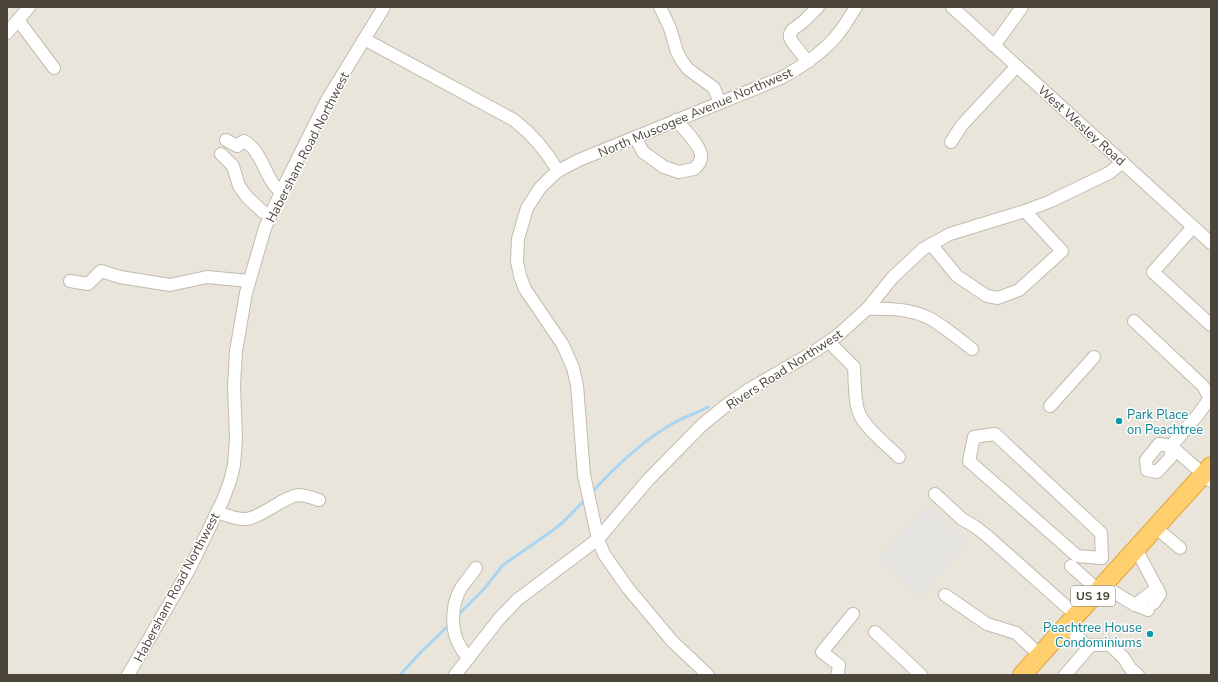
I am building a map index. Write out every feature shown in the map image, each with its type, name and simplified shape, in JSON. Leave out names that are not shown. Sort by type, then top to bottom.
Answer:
[{"type":"highway","name":"US 19","points":[[1022,675],[1155,527],[1209,474]]},
{"type":"street","points":[[7,33],[29,7]]},
{"type":"street","name":"Habersham Road Northwest","points":[[128,675],[190,568],[230,481],[234,465],[236,439],[234,384],[236,351],[249,282],[265,228],[281,192],[327,100],[384,7]]},
{"type":"street","points":[[660,7],[670,28],[677,52],[682,61],[688,69],[714,88],[720,102]]},
{"type":"street","points":[[808,62],[793,43],[790,38],[790,34],[792,30],[803,22],[818,7]]},
{"type":"street","name":"North Muscogee Avenue Northwest","points":[[708,675],[672,641],[627,587],[604,554],[598,539],[584,476],[576,385],[573,368],[563,345],[525,289],[520,276],[517,261],[518,239],[527,208],[540,188],[558,171],[579,160],[635,136],[781,78],[808,62],[824,50],[839,33],[856,7]]},
{"type":"street","name":"West Wesley Road","points":[[952,7],[1211,243]]},
{"type":"street","points":[[994,46],[1022,7]]},
{"type":"street","points":[[18,20],[54,68]]},
{"type":"street","points":[[364,38],[514,120],[528,131],[539,143],[550,157],[558,171]]},
{"type":"street","points":[[951,142],[962,125],[1017,66]]},
{"type":"street","points":[[635,136],[643,152],[664,167],[679,172],[694,169],[701,161],[701,154],[696,144],[676,120]]},
{"type":"street","points":[[226,140],[237,146],[244,142],[248,144],[264,164],[274,185],[281,192]]},
{"type":"street","points":[[221,154],[233,166],[239,186],[263,212],[271,216]]},
{"type":"street","name":"Rivers Road Northwest","points":[[455,675],[499,618],[518,600],[598,539],[648,480],[684,442],[724,407],[748,390],[815,352],[838,336],[867,309],[893,277],[913,257],[931,244],[950,234],[1025,211],[1051,201],[1109,173],[1123,162]]},
{"type":"street","points":[[931,244],[957,276],[986,296],[998,298],[1019,290],[1062,251],[1025,211]]},
{"type":"street","points":[[1193,227],[1153,272],[1211,325]]},
{"type":"street","points":[[70,281],[88,284],[101,271],[120,277],[170,285],[207,277],[249,282]]},
{"type":"street","points":[[867,309],[878,308],[909,311],[918,314],[935,322],[972,349]]},
{"type":"street","points":[[1134,321],[1203,386],[1210,398],[1171,446],[1209,474]]},
{"type":"street","points":[[829,342],[854,367],[859,415],[899,457]]},
{"type":"street","points":[[1050,406],[1094,357]]},
{"type":"street","points":[[1102,558],[1101,532],[995,434],[974,437],[969,461],[1077,556],[1102,558],[1117,569]]},
{"type":"street","points":[[935,494],[962,519],[986,535],[1071,620],[1086,644],[1110,645],[1123,657],[1130,668],[1138,675]]},
{"type":"street","points":[[217,512],[240,519],[248,519],[261,514],[297,495],[308,496],[319,500]]},
{"type":"street","points":[[1155,527],[1180,548]]},
{"type":"street","points":[[1071,566],[1100,588],[1134,605],[1151,606],[1160,594],[1136,549]]},
{"type":"street","points":[[469,658],[460,648],[455,634],[453,613],[455,602],[461,589],[476,568]]},
{"type":"street","points":[[1134,605],[1157,588]]},
{"type":"street","points":[[945,595],[987,624],[1016,634],[1040,655]]},
{"type":"street","points":[[837,675],[839,665],[822,652],[853,614]]},
{"type":"street","points":[[875,632],[921,675]]},
{"type":"street","points":[[1065,675],[1091,645]]},
{"type":"shaded area","points":[[7,7],[1211,7],[1211,453],[1195,470],[1211,486],[1211,675],[7,675]]},
{"type":"shaded area","points":[[927,505],[969,542],[921,597],[877,560]]},
{"type":"waterway","points":[[594,490],[621,463],[650,438],[677,422],[708,407]]},
{"type":"waterway","points":[[460,613],[484,589],[503,565],[552,531],[584,501]]},
{"type":"waterway","points":[[400,675],[449,625]]},
{"type":"place","name":"Park Place on Peachtree","points":[[1119,421]]},
{"type":"place","name":"Peachtree House Condominiums","points":[[1150,634]]}]
